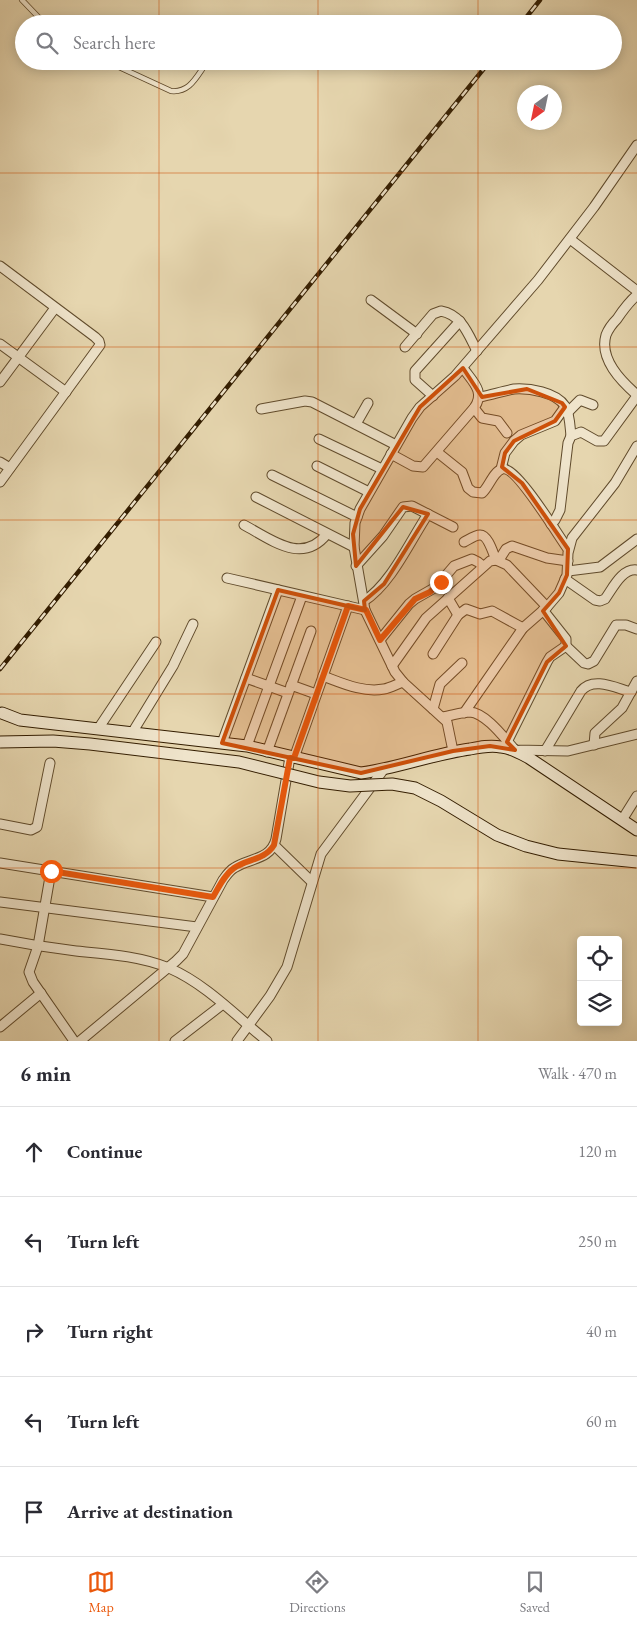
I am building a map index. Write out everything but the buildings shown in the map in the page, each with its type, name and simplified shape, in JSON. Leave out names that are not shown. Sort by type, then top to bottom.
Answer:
[{"type":"street","points":[[453,751],[448,722],[403,682],[392,666],[365,606],[356,566],[354,547],[353,534],[357,517],[369,492],[420,407],[447,385],[538,280],[570,239],[637,145]]},
{"type":"street","points":[[570,239],[636,296],[615,321],[606,336],[606,353],[623,383],[637,395],[604,441],[596,441],[581,432],[571,436]]},
{"type":"street","points":[[0,482],[100,345],[95,337],[2,271]]},
{"type":"street","points":[[371,300],[417,334]]},
{"type":"street","points":[[0,382],[55,308]]},
{"type":"street","points":[[405,347],[434,314],[441,311],[455,316],[460,321],[477,351]]},
{"type":"street","points":[[433,396],[415,380],[415,371],[460,321]]},
{"type":"street","points":[[0,344],[66,392]]},
{"type":"street","points":[[260,409],[305,401],[312,402],[356,424],[394,450],[413,466],[423,467],[474,408],[480,397],[480,393],[462,368]]},
{"type":"street","points":[[480,397],[516,389],[527,389],[556,398],[566,410],[571,436],[568,443],[560,510],[551,524]]},
{"type":"street","points":[[437,452],[462,472],[468,488],[473,492],[482,493],[501,469],[504,453],[521,435],[554,421],[580,400],[593,405]]},
{"type":"street","points":[[356,424],[368,403]]},
{"type":"street","points":[[474,408],[482,418],[498,421],[507,433]]},
{"type":"street","points":[[319,439],[382,470]]},
{"type":"street","points":[[464,713],[523,628],[545,609],[559,593],[567,570],[568,549],[572,538],[622,472],[637,446]]},
{"type":"street","points":[[0,462],[10,468]]},
{"type":"street","points":[[317,466],[369,492]]},
{"type":"street","points":[[501,469],[505,469],[518,478],[568,549]]},
{"type":"street","points":[[272,475],[357,517]]},
{"type":"street","points":[[256,497],[354,547]]},
{"type":"street","points":[[356,566],[382,536],[403,507],[412,506],[453,527]]},
{"type":"street","points":[[365,606],[384,584],[428,514]]},
{"type":"street","points":[[244,525],[277,543],[299,549],[315,546],[327,534]]},
{"type":"street","points":[[464,542],[482,535],[486,538],[497,560]]},
{"type":"street","points":[[567,570],[600,567],[637,539]]},
{"type":"street","points":[[497,560],[506,549],[512,546],[547,558],[567,570],[595,600],[600,601],[605,599],[624,573],[632,569],[637,570]]},
{"type":"street","points":[[380,640],[415,599],[436,587],[454,566],[472,560],[483,566]]},
{"type":"street","points":[[392,666],[420,625],[490,561],[497,560],[507,565],[545,609],[566,639],[566,646],[584,663],[588,664],[594,661],[616,625],[626,625],[637,629]]},
{"type":"street","points":[[227,578],[348,606],[365,606]]},
{"type":"street","points":[[222,744],[278,590]]},
{"type":"street","points":[[247,746],[302,596]]},
{"type":"street","points":[[448,598],[458,615]]},
{"type":"street","points":[[80,1041],[169,968],[183,954],[228,873],[235,867],[266,855],[274,845],[292,758],[348,606]]},
{"type":"street","points":[[433,654],[458,615],[466,609],[480,614],[492,611],[523,628]]},
{"type":"street","points":[[132,733],[179,654],[193,624]]},
{"type":"street","points":[[266,752],[312,631]]},
{"type":"street","points":[[98,729],[156,642]]},
{"type":"street","points":[[511,746],[547,662],[566,646]]},
{"type":"street","points":[[433,709],[440,684],[462,663]]},
{"type":"street","points":[[323,676],[357,688],[370,690],[384,689],[403,682]]},
{"type":"street","points":[[246,678],[268,686],[316,694]]},
{"type":"street","points":[[594,745],[593,738],[598,729],[622,708],[637,681]]},
{"type":"street","points":[[544,751],[582,691],[588,685],[599,684],[631,692]]},
{"type":"street","points":[[442,717],[470,712],[485,720],[511,746],[637,830]]},
{"type":"street","points":[[2,713],[20,720],[247,746],[361,773],[453,751],[490,746],[511,746],[544,751],[568,751],[637,734]]},
{"type":"street","points":[[0,742],[53,741],[90,744],[239,762],[319,782],[350,786],[392,784],[415,788],[497,835],[526,846],[558,854],[637,862]]},
{"type":"street","points":[[0,824],[30,830],[38,827],[50,763]]},
{"type":"street","points":[[237,1041],[270,996],[287,967],[321,854],[384,769]]},
{"type":"street","points":[[622,820],[637,796]]},
{"type":"street","points":[[274,845],[312,882]]},
{"type":"street","points":[[0,863],[213,897]]},
{"type":"street","points":[[51,871],[38,946],[29,972],[33,982],[74,1041]]},
{"type":"street","points":[[0,902],[197,927]]},
{"type":"street","points":[[0,939],[38,946],[130,957],[169,968],[201,987],[267,1041]]},
{"type":"street","points":[[0,1026],[41,993]]},
{"type":"street","points":[[174,1041],[223,1004]]},
{"type":"lane","points":[[22,0],[37,15]]},
{"type":"lane","points":[[126,70],[171,91],[180,92],[188,88],[201,70]]},
{"type":"highlighted area","points":[[463,368],[482,397],[527,389],[562,403],[565,407],[555,421],[514,441],[505,453],[502,467],[522,483],[568,549],[567,575],[559,593],[543,611],[566,646],[547,662],[507,742],[515,750],[490,746],[453,751],[361,773],[222,743],[278,590],[365,610],[364,601],[384,584],[428,514],[403,507],[356,566],[353,534],[360,509],[420,407]]},
{"type":"railway","points":[[528,15],[540,0]]},
{"type":"railway","points":[[0,669],[483,70]]},
{"type":"route","points":[[51,871],[213,897],[222,880],[235,867],[266,855],[274,845],[290,758],[294,758],[348,606],[366,610],[380,640],[415,599],[430,592],[441,582]]}]
